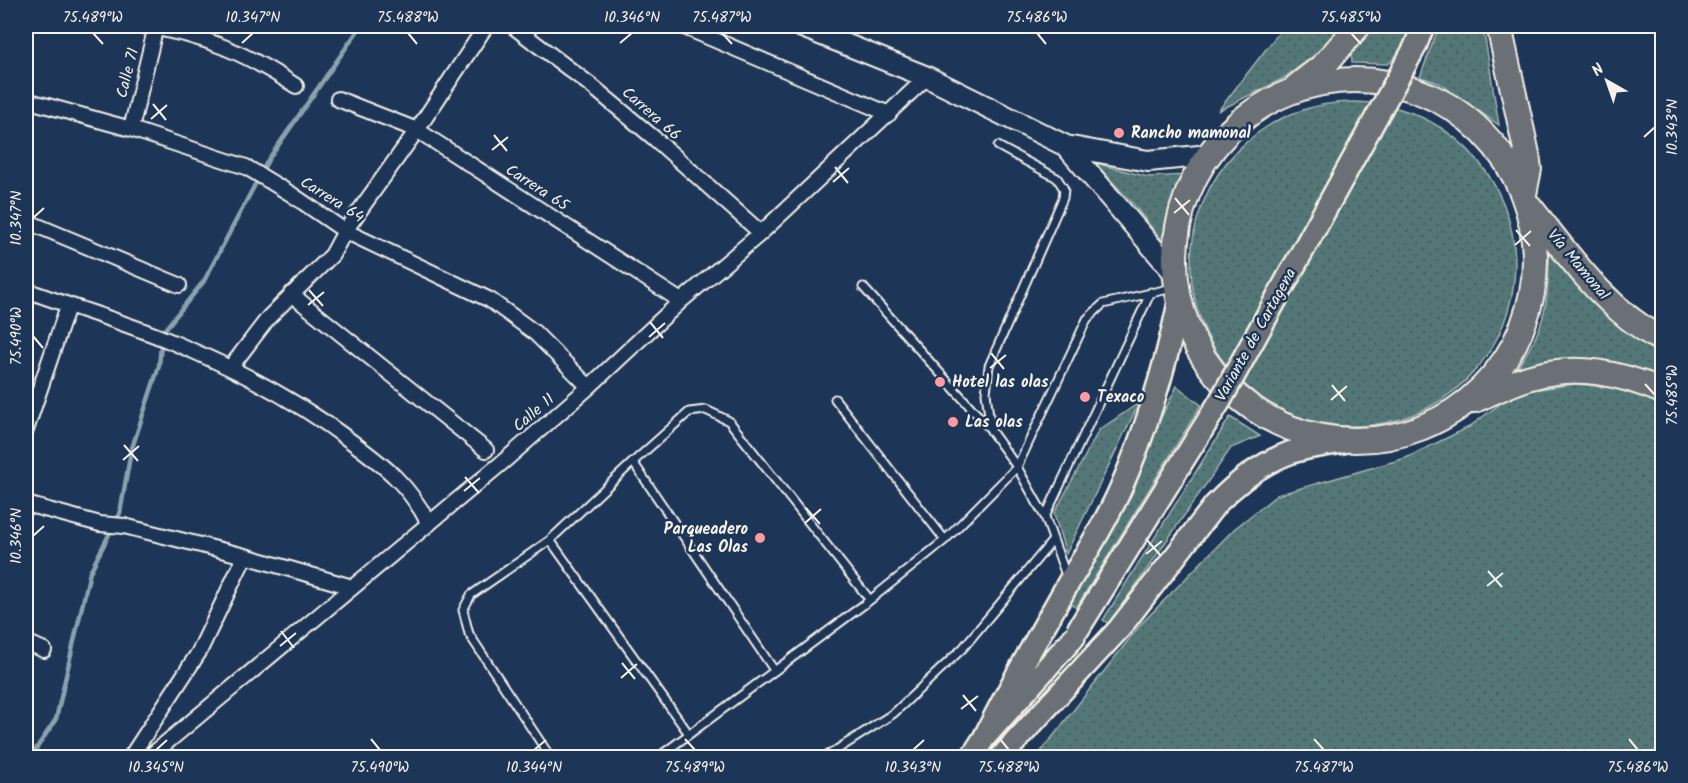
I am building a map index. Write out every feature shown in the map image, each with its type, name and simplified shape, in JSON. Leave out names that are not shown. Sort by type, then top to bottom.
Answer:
[{"type":"highway","points":[[1358,26],[1324,65],[1287,94],[1252,113],[1222,139],[1209,155],[1193,183],[1182,212],[1176,243],[1177,288],[1192,339],[1213,371],[1239,399],[1270,420],[1305,434],[1343,442],[1374,440],[1404,434],[1433,423],[1459,407],[1532,377],[1580,371],[1611,373],[1635,379],[1662,391]]},
{"type":"highway","points":[[1499,26],[1527,154],[1529,169],[1525,199]]},
{"type":"highway","points":[[1287,94],[1321,83],[1357,80],[1392,83],[1426,94],[1458,111],[1485,134],[1508,162],[1525,199],[1536,249],[1533,294],[1518,338],[1493,376],[1459,407]]},
{"type":"highway","name":"Vía Mamonal","points":[[1525,199],[1593,287],[1632,322],[1662,340]]},
{"type":"main road","name":"Variante de Cartagena","points":[[1003,756],[1220,401],[1410,56],[1423,26]]},
{"type":"main road","points":[[984,738],[1068,583],[1095,539],[1124,480],[1154,404],[1167,359],[1177,288]]},
{"type":"main road","points":[[1003,756],[1119,629],[1215,505],[1232,487],[1254,470],[1294,451],[1343,442]]},
{"type":"main road","name":"Variante de Cartagena","points":[[970,758],[984,738],[1076,634]]},
{"type":"street","points":[[152,26],[229,48],[259,62],[296,86]]},
{"type":"street","name":"Calle 71","points":[[131,129],[152,26]]},
{"type":"street","points":[[230,368],[268,317],[332,255],[345,231],[417,130],[486,26]]},
{"type":"street","points":[[682,26],[888,114]]},
{"type":"street","points":[[800,26],[927,77],[1066,146],[1148,161],[1209,155]]},
{"type":"street","name":"Carrera 66","points":[[514,27],[593,87],[761,233]]},
{"type":"street","name":"Calle 11","points":[[147,758],[429,524],[589,387],[681,301],[761,233],[927,77]]},
{"type":"street","name":"Carrera 65","points":[[338,99],[417,130],[681,301]]},
{"type":"street","name":"Carrera 64","points":[[26,100],[131,129],[246,167],[345,231],[490,300],[534,332],[589,387]]},
{"type":"street","points":[[1066,146],[1177,288]]},
{"type":"street","points":[[26,221],[179,285]]},
{"type":"street","points":[[26,290],[171,342],[230,368],[327,424],[385,466],[410,492],[429,524]]},
{"type":"street","points":[[291,294],[486,450]]},
{"type":"street","points":[[26,430],[68,306]]},
{"type":"street","points":[[26,504],[100,524],[124,526],[245,556],[352,587]]},
{"type":"street","points":[[130,758],[199,652],[245,556]]},
{"type":"street","points":[[26,642],[44,650]]},
{"type":"lane","points":[[991,431],[986,393],[989,366],[1063,198],[1064,189],[1057,178],[998,146]]},
{"type":"lane","points":[[863,287],[991,431],[1017,467],[1045,517],[1068,583]]},
{"type":"lane","points":[[657,758],[870,600],[945,540],[1017,467],[1087,320],[1103,304],[1177,288]]},
{"type":"lane","points":[[1045,517],[1151,292]]},
{"type":"lane","points":[[835,399],[945,540]]},
{"type":"lane","points":[[551,758],[469,634],[463,610],[471,595],[550,540],[689,412],[706,410],[729,421],[870,600]]},
{"type":"lane","points":[[633,462],[774,670]]},
{"type":"lane","points":[[550,540],[689,734]]},
{"type":"lane","points":[[824,758],[894,713],[963,648],[1053,540]]},
{"type":"green space","points":[[1284,26],[1344,26],[1320,51],[1282,79],[1218,111]]},
{"type":"green space","points":[[1367,26],[1410,26],[1402,51],[1388,64],[1352,63],[1351,48]]},
{"type":"green space","points":[[1439,26],[1483,26],[1499,125],[1439,83],[1420,77]]},
{"type":"green space","points":[[1337,102],[1369,102],[1400,109],[1430,121],[1456,138],[1479,161],[1503,202],[1512,232],[1515,264],[1512,296],[1496,341],[1479,367],[1456,390],[1430,407],[1400,419],[1369,426],[1337,426],[1306,419],[1276,407],[1250,390],[1227,367],[1210,341],[1198,311],[1191,280],[1191,248],[1198,217],[1210,187],[1227,161],[1250,138],[1276,121],[1306,109]]},
{"type":"green space","points":[[1095,163],[1148,177],[1187,175],[1161,239],[1132,203]]},
{"type":"green space","points":[[1550,249],[1586,294],[1613,321],[1628,333],[1662,352],[1662,384],[1516,370],[1534,340],[1542,320],[1547,293]]},
{"type":"green space","points":[[1576,384],[1625,389],[1662,404],[1662,744],[1649,757],[1036,758],[1141,624],[1234,529],[1277,495],[1406,458],[1469,427],[1504,401],[1532,390]]},
{"type":"green space","points":[[1177,386],[1201,405],[1076,608],[1069,601]]},
{"type":"green space","points":[[1139,403],[1066,554],[1054,514],[1099,430]]},
{"type":"green space","points":[[1230,417],[1260,436],[1231,448],[1109,624],[1103,620]]},
{"type":"waterway","points":[[30,758],[56,719],[90,572],[120,513],[131,451],[159,366],[162,333],[204,281],[268,160],[361,26]]},
{"type":"place","name":"Rancho mamonal","points":[[1119,133]]},
{"type":"place","name":"Hotel las olas","points":[[940,382]]},
{"type":"place","name":"Texaco","points":[[1085,397]]},
{"type":"place","name":"Las olas","points":[[953,422]]},
{"type":"place","name":"Parqueadero Las Olas","points":[[760,538]]}]
